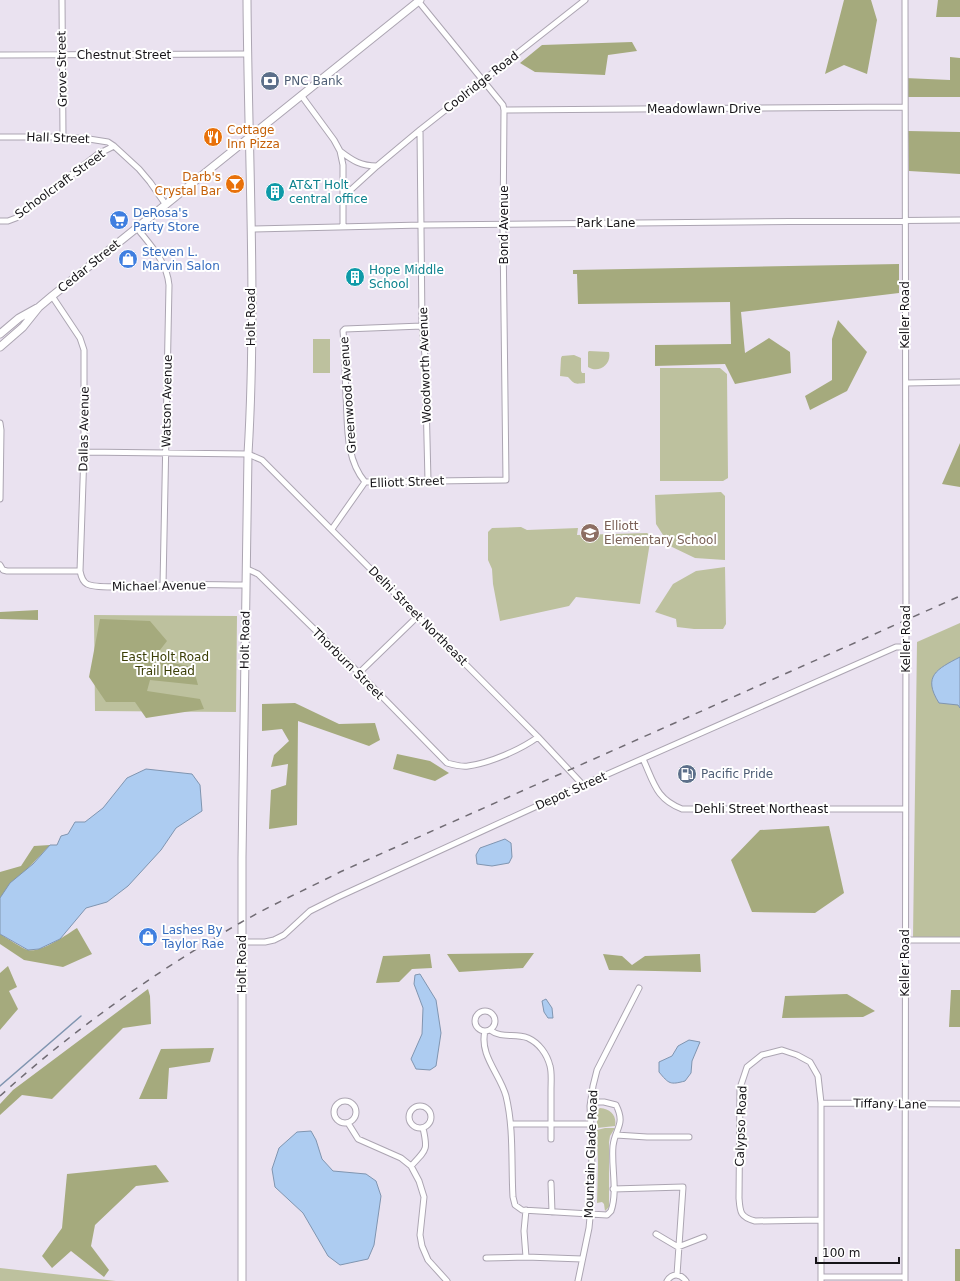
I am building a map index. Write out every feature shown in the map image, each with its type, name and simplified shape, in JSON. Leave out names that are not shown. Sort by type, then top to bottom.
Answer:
[{"type":"main road","name":"Holt Road","points":[[242,1281],[241,942],[248,454],[251,401],[252,229],[247,0]]},
{"type":"main road","name":"Cedar Street","points":[[39,307],[419,1]]},
{"type":"main road","points":[[0,334],[19,318],[39,307]]},
{"type":"main road","points":[[0,347],[29,321],[39,307]]},
{"type":"street","name":"Grove Street","points":[[62,0],[61,56],[63,137]]},
{"type":"street","name":"Coolridge Road","points":[[343,197],[420,130],[585,0]]},
{"type":"street","name":"Keller Road","points":[[905,0],[905,1279]]},
{"type":"street","points":[[419,1],[503,105],[504,110]]},
{"type":"street","name":"Chestnut Street","points":[[0,55],[61,56],[247,54]]},
{"type":"street","points":[[301,95],[334,140],[340,151],[343,165],[343,226]]},
{"type":"street","name":"Meadowlawn Drive","points":[[504,110],[904,107]]},
{"type":"street","name":"Bond Avenue","points":[[504,110],[503,224],[506,480]]},
{"type":"street","name":"Woodworth Avenue","points":[[420,130],[422,326],[425,356],[428,480]]},
{"type":"street","name":"Hall Street","points":[[0,137],[63,137],[100,140],[108,142],[114,146]]},
{"type":"street","name":"Schoolcraft Street","points":[[0,221],[8,221],[16,218],[98,154],[114,146],[150,182],[166,205]]},
{"type":"street","points":[[340,151],[351,159],[366,166],[377,166]]},
{"type":"street","name":"Park Lane","points":[[252,229],[343,226],[960,220]]},
{"type":"street","name":"Watson Avenue","points":[[137,228],[160,256],[167,271],[168,277],[163,585]]},
{"type":"street","name":"Dallas Avenue","points":[[52,296],[83,344],[84,452],[80,571]]},
{"type":"street","name":"Greenwood Avenue","points":[[365,482],[354,466],[349,441],[343,331],[345,329],[422,326]]},
{"type":"street","points":[[906,383],[960,382]]},
{"type":"street","points":[[0,424],[0,499]]},
{"type":"street","points":[[84,452],[248,454]]},
{"type":"street","name":"Delhi Street Northeast","points":[[248,454],[262,460],[538,737],[583,785]]},
{"type":"street","name":"Elliott Street","points":[[332,530],[365,482],[506,480]]},
{"type":"street","points":[[0,565],[3,570],[7,571],[80,571]]},
{"type":"street","name":"Thorburn Street","points":[[247,569],[258,574],[447,762],[455,766],[468,766],[480,763],[514,752],[538,737]]},
{"type":"street","name":"Michael Avenue","points":[[80,571],[86,584],[101,586],[246,585]]},
{"type":"street","points":[[360,674],[418,616]]},
{"type":"street","name":"Depot Street","points":[[241,942],[266,942],[274,940],[284,935],[304,916],[322,905],[583,785],[896,647],[906,647]]},
{"type":"street","name":"Dehli Street Northeast","points":[[643,759],[657,790],[663,798],[672,805],[682,809],[905,809]]},
{"type":"street","points":[[906,940],[960,940]]},
{"type":"street","name":"Mountain Glade Road","points":[[578,1281],[590,1214],[592,1148],[590,1102],[592,1086],[597,1070],[639,988]]},
{"type":"street","points":[[551,1139],[551,1066],[546,1055],[542,1049],[529,1039],[520,1036],[497,1035],[487,1030],[484,1047],[506,1095],[511,1124],[512,1197],[515,1205],[522,1210],[607,1215],[609,1213],[612,1208],[613,1145],[621,1120],[616,1105],[604,1102],[590,1102]]},
{"type":"street","name":"Calypso Road","points":[[821,1220],[755,1221],[746,1218],[740,1212],[740,1088],[747,1067],[762,1055],[782,1050],[797,1055],[810,1062],[818,1076],[821,1103],[821,1220],[821,1279]]},
{"type":"street","points":[[347,1101],[356,1111],[354,1119],[348,1123],[339,1122],[334,1115],[337,1104],[340,1102],[347,1101]]},
{"type":"street","name":"Tiffany Lane","points":[[821,1103],[960,1104]]},
{"type":"street","points":[[420,1106],[426,1108],[431,1113],[431,1120],[427,1126],[423,1128],[413,1125],[410,1119],[411,1112],[416,1107],[420,1106]]},
{"type":"street","points":[[348,1123],[358,1139],[401,1158],[412,1166],[424,1197],[420,1235],[422,1246],[428,1260],[447,1281]]},
{"type":"street","points":[[511,1124],[591,1124]]},
{"type":"street","points":[[412,1166],[427,1147],[423,1128]]},
{"type":"street","points":[[616,1135],[689,1137]]},
{"type":"street","points":[[551,1183],[552,1212]]},
{"type":"street","points":[[613,1189],[683,1187],[677,1275]]},
{"type":"street","points":[[526,1210],[524,1231],[526,1257]]},
{"type":"street","points":[[656,1234],[679,1247]]},
{"type":"street","points":[[679,1247],[704,1236]]},
{"type":"street","points":[[486,1258],[526,1257],[582,1259]]},
{"type":"street","points":[[667,1281],[672,1276],[677,1275],[684,1278],[686,1281]]},
{"type":"street","points":[[821,1279],[905,1279]]},
{"type":"green space","points":[[844,0],[871,0],[877,20],[867,74],[844,65],[825,74]]},
{"type":"green space","points":[[938,0],[960,0],[960,17],[936,17]]},
{"type":"green space","points":[[632,42],[637,51],[608,55],[605,75],[535,72],[520,63],[542,45]]},
{"type":"green space","points":[[950,57],[960,58],[960,97],[904,97],[905,78],[950,80]]},
{"type":"green space","points":[[908,131],[960,132],[960,174],[909,171]]},
{"type":"green space","points":[[899,264],[899,293],[741,312],[745,353],[769,338],[790,352],[791,373],[735,384],[725,364],[655,366],[655,345],[731,344],[730,302],[578,304],[577,274],[573,274],[573,270]]},
{"type":"green space","points":[[838,320],[867,352],[847,391],[810,410],[805,396],[832,380],[832,339]]},
{"type":"green space","points":[[313,339],[330,339],[330,373],[313,373]]},
{"type":"green space","points":[[589,351],[609,352],[609,360],[607,364],[604,367],[596,369],[588,367]]},
{"type":"green space","points":[[574,355],[581,358],[581,371],[582,373],[585,373],[585,383],[575,383],[568,377],[560,376],[562,356]]},
{"type":"green space","points":[[660,368],[720,368],[727,374],[728,478],[723,481],[660,481]]},
{"type":"green space","points":[[960,443],[960,487],[942,484]]},
{"type":"green space","points":[[721,492],[725,496],[725,560],[695,558],[670,546],[656,524],[655,495]]},
{"type":"green space","points":[[521,527],[527,530],[578,528],[577,535],[647,533],[651,536],[640,604],[576,597],[569,606],[500,621],[493,584],[492,569],[488,560],[488,532],[492,528]]},
{"type":"green space","points":[[725,567],[726,624],[723,629],[694,629],[677,627],[676,619],[655,612],[673,584],[696,571]]},
{"type":"green space","points":[[38,610],[38,620],[0,619],[0,612]]},
{"type":"green space","name":"East Holt Road Trail Head","points":[[94,615],[237,616],[236,712],[95,711]]},
{"type":"green space","points":[[100,619],[150,621],[167,641],[153,659],[193,667],[198,685],[150,680],[147,691],[200,699],[204,709],[146,718],[135,702],[106,702],[89,677]]},
{"type":"green space","points":[[960,623],[960,937],[913,938],[917,642]]},
{"type":"green space","points":[[295,703],[339,724],[375,723],[380,740],[369,746],[298,721],[297,825],[269,829],[271,790],[286,785],[288,764],[271,767],[274,755],[289,741],[282,729],[262,731],[262,704]]},
{"type":"green space","points":[[397,754],[430,761],[449,773],[435,781],[393,769]]},
{"type":"green space","points":[[829,826],[844,893],[815,913],[752,912],[731,860],[760,830]]},
{"type":"green space","points":[[50,845],[0,898],[0,872],[21,866],[34,846]]},
{"type":"green space","points":[[77,928],[92,954],[63,967],[24,960],[0,944],[0,934],[25,949],[40,949]]},
{"type":"green space","points":[[534,953],[523,968],[459,972],[447,954]]},
{"type":"green space","points":[[430,954],[432,968],[412,969],[399,982],[376,983],[383,956]]},
{"type":"green space","points":[[603,954],[622,956],[632,965],[645,956],[700,954],[701,972],[609,970]]},
{"type":"green space","points":[[8,966],[17,987],[9,991],[18,1009],[0,1030],[0,973]]},
{"type":"green space","points":[[148,989],[150,996],[151,1024],[123,1028],[52,1099],[22,1095],[0,1115],[0,1104],[13,1090]]},
{"type":"green space","points":[[951,990],[960,990],[960,1027],[949,1027]]},
{"type":"green space","points":[[847,994],[875,1011],[863,1017],[782,1018],[785,996]]},
{"type":"green space","points":[[214,1048],[210,1062],[169,1068],[167,1099],[139,1099],[161,1049]]},
{"type":"green space","points":[[600,1108],[610,1111],[615,1119],[615,1126],[597,1128],[597,1110]]},
{"type":"green space","points":[[615,1128],[610,1136],[609,1142],[609,1207],[605,1211],[604,1204],[602,1202],[597,1203],[597,1130]]},
{"type":"green space","points":[[156,1165],[169,1182],[136,1186],[95,1225],[91,1246],[109,1270],[104,1277],[71,1251],[52,1268],[42,1256],[62,1228],[67,1174]]},
{"type":"green space","points":[[955,1249],[960,1249],[960,1281],[955,1281]]},
{"type":"green space","points":[[0,1268],[116,1281],[0,1281]]},
{"type":"water","points":[[960,657],[960,708],[958,705],[939,703],[934,694],[932,680],[934,674],[945,665]]},
{"type":"water","points":[[146,769],[192,774],[200,785],[202,811],[176,828],[161,850],[128,886],[107,902],[86,908],[60,939],[39,949],[28,950],[0,934],[0,898],[10,883],[33,864],[50,845],[57,845],[61,836],[68,834],[75,822],[85,822],[103,808],[127,778]]},
{"type":"water","points":[[505,839],[511,843],[512,857],[509,863],[492,866],[477,864],[476,855],[480,848]]},
{"type":"water","points":[[420,974],[436,1000],[441,1033],[436,1066],[430,1070],[416,1069],[411,1059],[422,1034],[423,1008],[414,984],[415,975]]},
{"type":"water","points":[[546,999],[552,1008],[553,1018],[548,1018],[544,1012],[542,1001]]},
{"type":"water","points":[[689,1040],[700,1042],[692,1061],[691,1073],[685,1081],[676,1083],[670,1082],[659,1072],[659,1062],[672,1056],[678,1046]]},
{"type":"water","points":[[311,1131],[316,1140],[322,1159],[333,1171],[366,1174],[376,1181],[381,1196],[374,1245],[368,1259],[340,1265],[328,1256],[303,1213],[275,1187],[272,1169],[279,1148],[297,1132]]},
{"type":"waterway","points":[[0,1086],[81,1016]]},
{"type":"railway","points":[[0,1096],[56,1048],[116,1003],[177,961],[265,909],[340,872],[960,596]]},
{"type":"place","name":"PNC Bank","points":[[270,81]]},
{"type":"place","name":"Cottage Inn Pizza","points":[[213,137]]},
{"type":"place","name":"Darb's Crystal Bar","points":[[235,184]]},
{"type":"place","name":"AT&T Holt central office","points":[[275,192]]},
{"type":"place","name":"DeRosa's Party Store","points":[[119,220]]},
{"type":"place","name":"Steven L. Marvin Salon","points":[[128,259]]},
{"type":"place","name":"Hope Middle School","points":[[355,277]]},
{"type":"place","name":"Elliott Elementary School","points":[[590,533]]},
{"type":"place","name":"Pacific Pride","points":[[687,774]]},
{"type":"place","name":"Lashes By Taylor Rae","points":[[148,937]]}]
